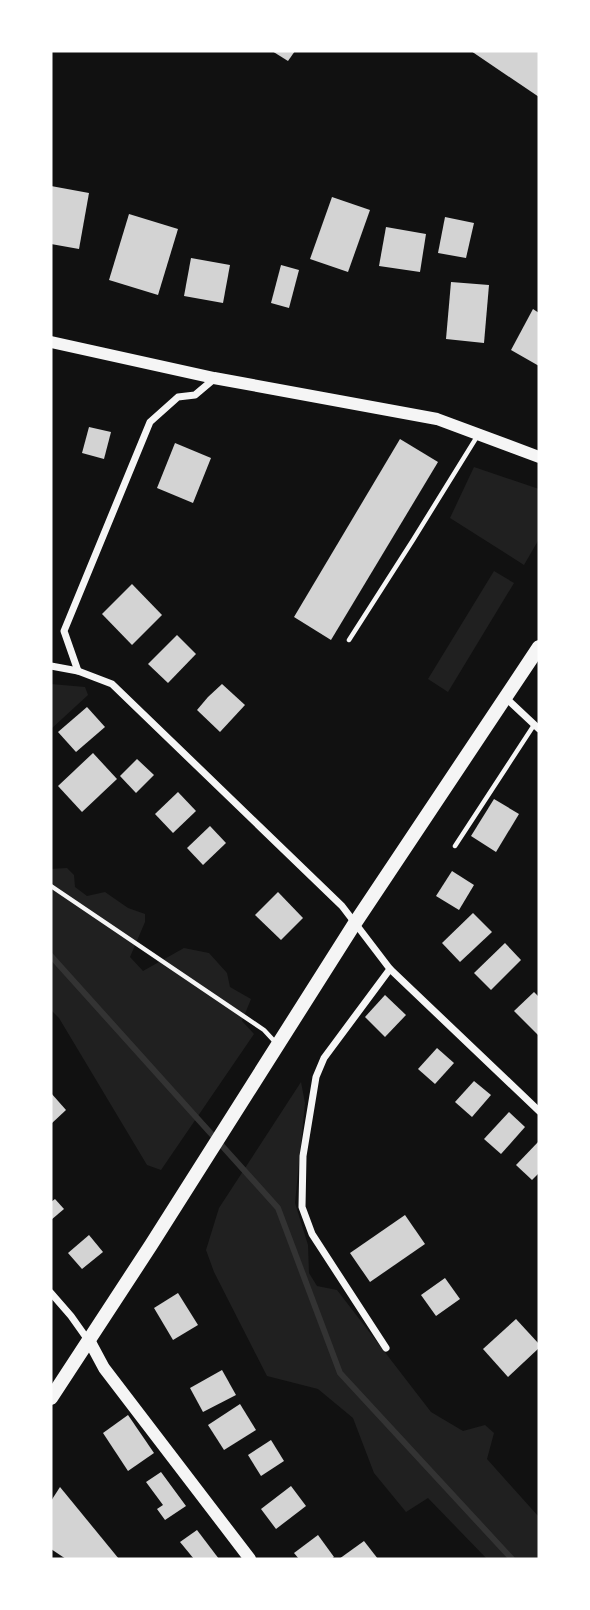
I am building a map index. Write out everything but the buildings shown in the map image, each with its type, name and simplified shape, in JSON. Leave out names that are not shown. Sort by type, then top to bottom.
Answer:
[{"type":"main road","points":[[51,1398],[355,923],[539,647]]},
{"type":"street","points":[[51,342],[214,378],[437,419],[539,457]]},
{"type":"street","points":[[78,671],[64,631],[150,422],[178,397],[195,395],[214,378]]},
{"type":"street","points":[[51,666],[78,671],[112,684],[342,906],[390,969],[539,1111]]},
{"type":"street","points":[[506,698],[537,727]]},
{"type":"street","points":[[386,1348],[312,1234],[302,1207],[303,1156],[316,1077],[324,1058],[390,969]]},
{"type":"street","points":[[51,1293],[89,1340],[104,1368],[250,1559]]},
{"type":"lane","points":[[349,640],[478,434]]},
{"type":"lane","points":[[455,846],[537,727]]},
{"type":"lane","points":[[51,886],[264,1030],[278,1046]]},
{"type":"shaded area","points":[[474,467],[539,489],[539,539],[524,565],[450,518]]},
{"type":"shaded area","points":[[494,571],[514,583],[448,692],[428,679]]},
{"type":"shaded area","points":[[51,684],[85,687],[88,695],[51,729]]},
{"type":"shaded area","points":[[67,868],[74,875],[75,887],[87,896],[105,892],[128,908],[145,914],[145,922],[130,957],[143,971],[184,948],[209,953],[227,973],[230,987],[251,999],[242,1021],[254,1034],[161,1170],[147,1165],[59,1018],[51,1010],[51,869]]},
{"type":"shaded area","points":[[301,1082],[305,1103],[295,1203],[308,1245],[309,1273],[317,1286],[337,1290],[431,1412],[463,1431],[485,1425],[494,1433],[487,1459],[539,1517],[539,1559],[487,1559],[428,1498],[406,1512],[374,1473],[353,1418],[318,1389],[267,1376],[214,1272],[206,1250],[219,1208]]},
{"type":"waterway","points":[[51,956],[278,1208],[340,1373],[512,1559]]}]
